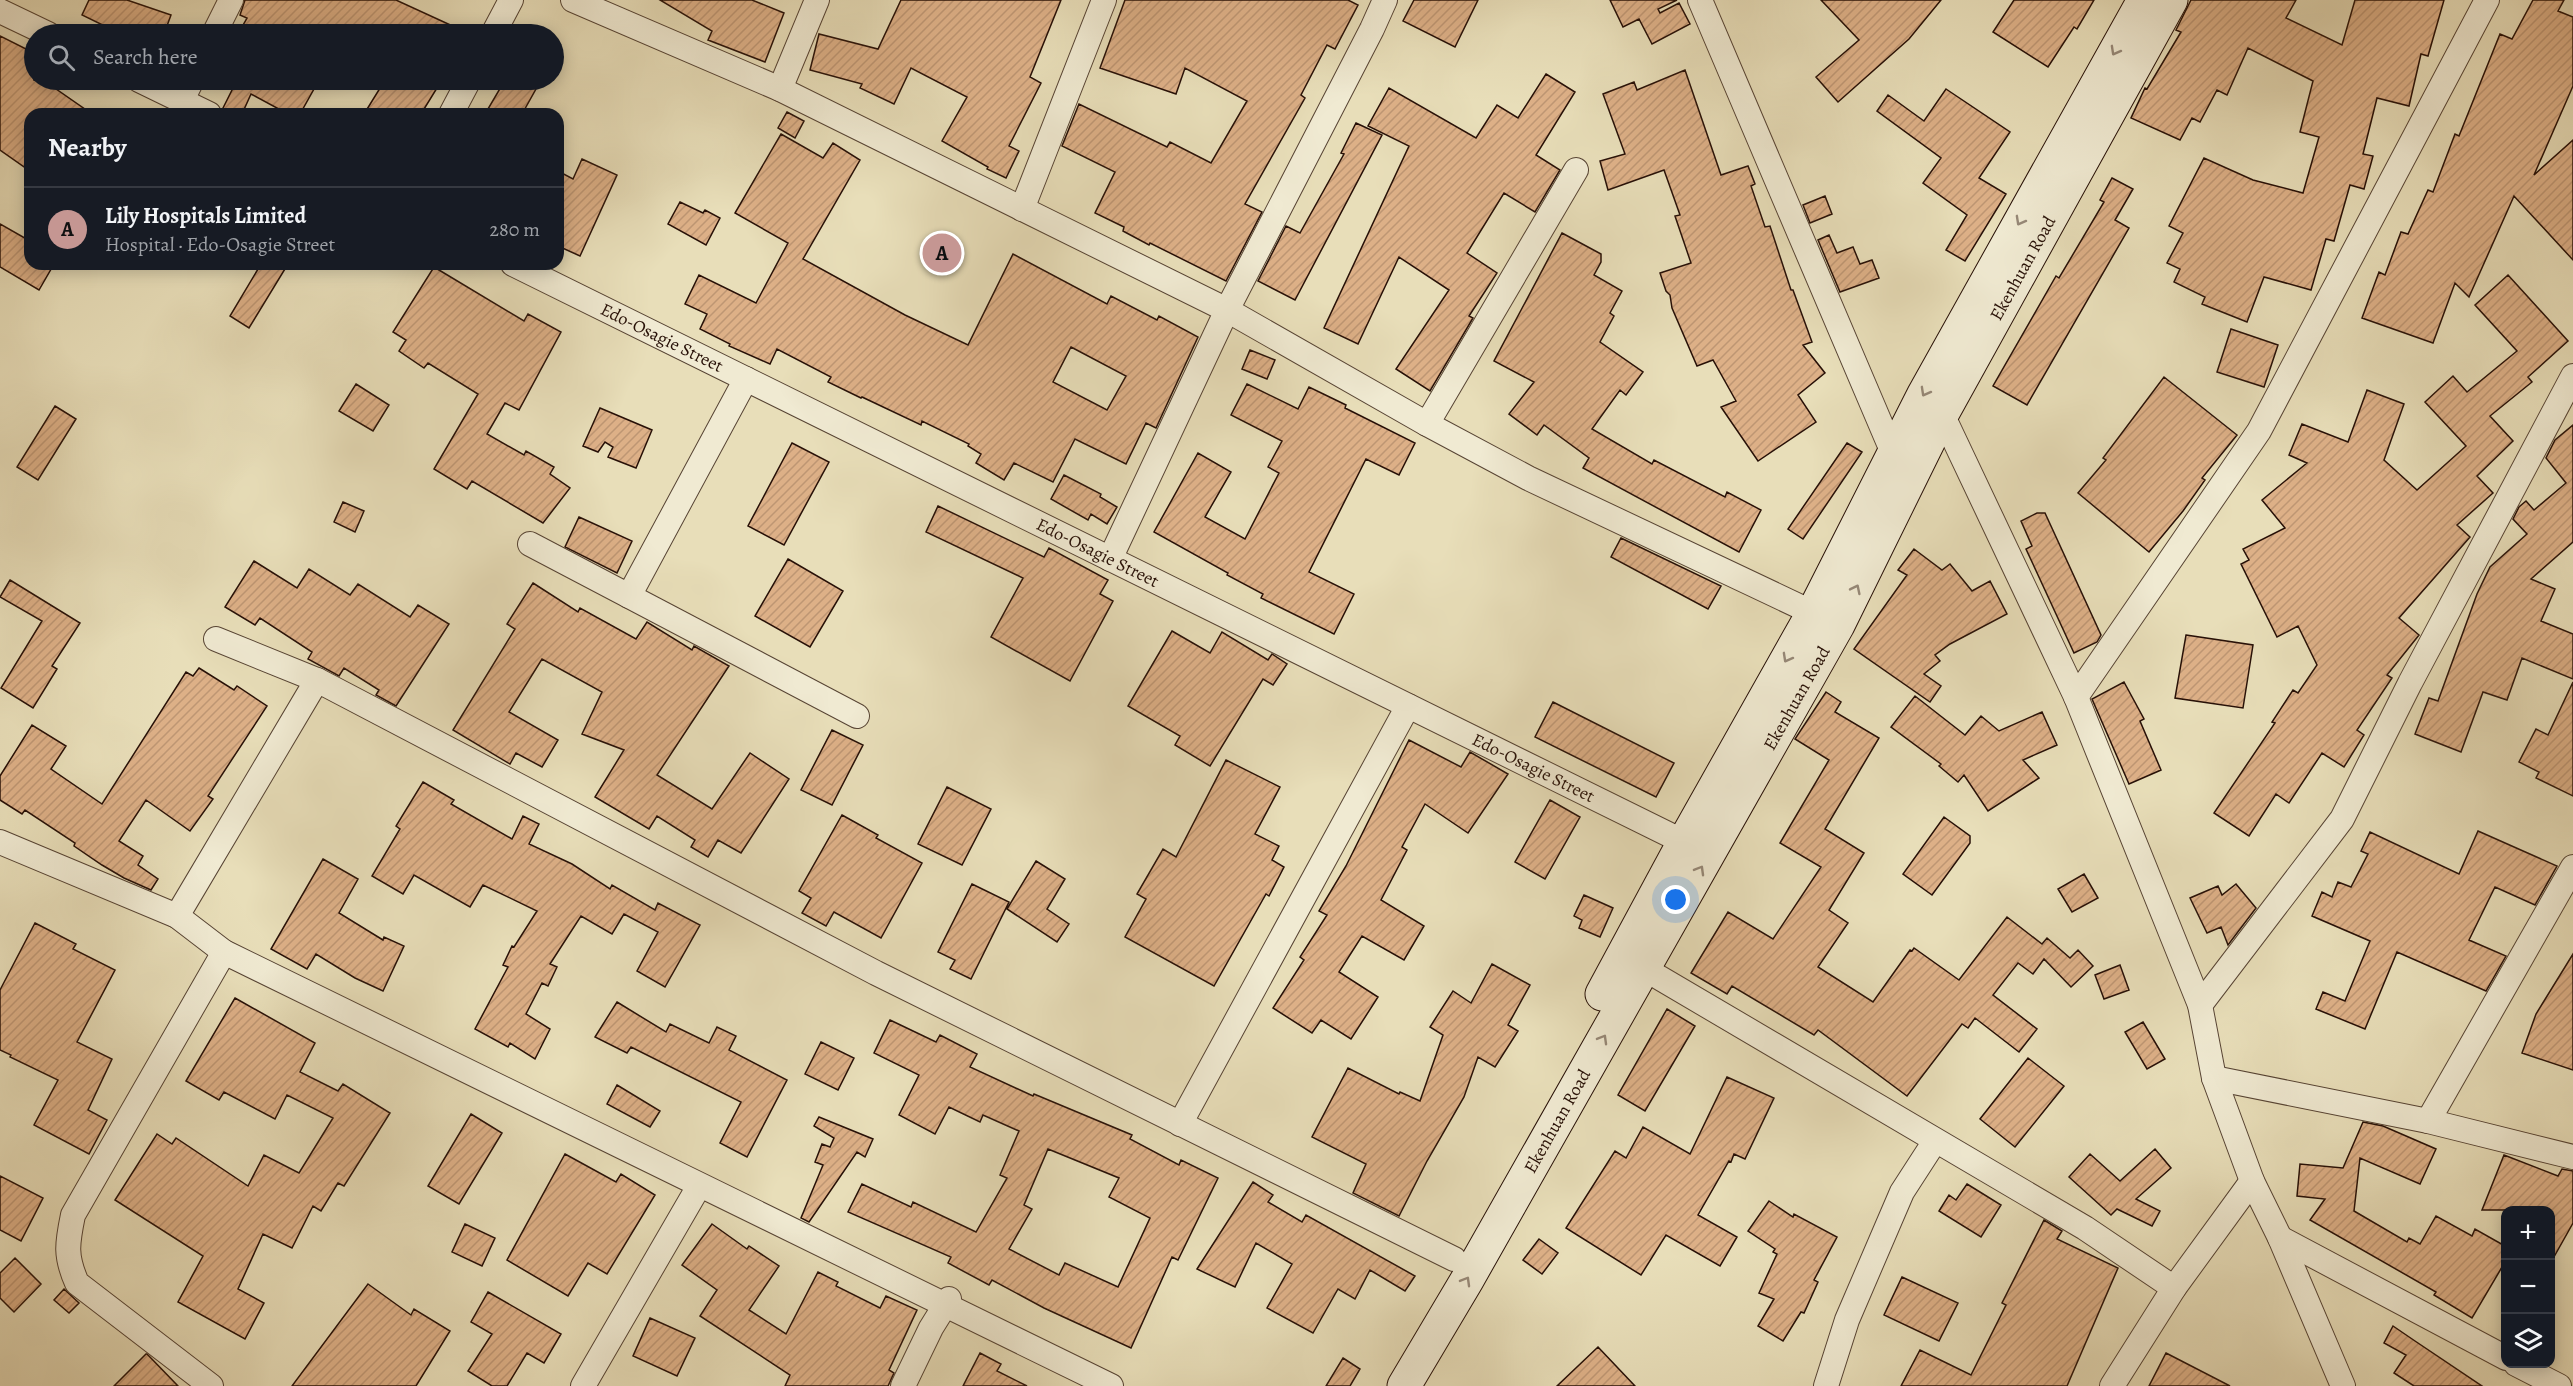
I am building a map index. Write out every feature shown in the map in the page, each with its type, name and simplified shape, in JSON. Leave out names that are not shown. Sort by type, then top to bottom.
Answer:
[{"type":"main road","name":"Ekenhuan Road","points":[[1380,1386],[1618,966],[1684,842],[1826,619],[1893,453],[2144,0]]},
{"type":"main road","name":"Ekenhuan Road","points":[[1404,1386],[1467,1280],[1643,968],[1826,619],[2171,0]]},
{"type":"street","points":[[219,24],[231,0]]},
{"type":"street","points":[[498,24],[511,0]]},
{"type":"street","points":[[573,0],[780,89],[1227,310],[1427,424],[1528,478],[1826,619]]},
{"type":"street","points":[[780,89],[817,0]]},
{"type":"street","points":[[1022,209],[1104,0]]},
{"type":"street","points":[[1110,559],[1227,310],[1385,0]]},
{"type":"street","points":[[1700,0],[1893,453]]},
{"type":"street","points":[[2076,697],[2259,431],[2487,0]]},
{"type":"street","points":[[0,11],[27,24]]},
{"type":"street","points":[[187,90],[204,108]]},
{"type":"street","points":[[454,108],[464,90]]},
{"type":"street","points":[[1427,424],[1576,170]]},
{"type":"street","name":"Edo-Osagie Street","points":[[525,270],[1684,842]]},
{"type":"street","points":[[2200,1005],[2342,819],[2410,683],[2573,376]]},
{"type":"street","points":[[629,596],[746,379]]},
{"type":"street","points":[[1942,414],[2076,697],[2200,1005],[2214,1078],[2252,1181],[2280,1238],[2343,1386]]},
{"type":"street","points":[[530,544],[857,716]]},
{"type":"street","points":[[216,639],[317,680],[876,973],[1454,1259]]},
{"type":"street","points":[[177,916],[317,680]]},
{"type":"street","points":[[1180,1124],[1408,706]]},
{"type":"street","points":[[0,842],[177,916],[224,952],[1111,1386]]},
{"type":"street","points":[[2428,1121],[2573,867]]},
{"type":"street","points":[[211,1386],[77,1283],[70,1267],[67,1242],[73,1215],[224,952]]},
{"type":"street","points":[[1643,968],[2085,1228],[2174,1288]]},
{"type":"street","points":[[2214,1078],[2428,1121],[2573,1157]]},
{"type":"street","points":[[1826,1386],[1847,1320],[1902,1192],[1935,1141]]},
{"type":"street","points":[[2112,1386],[2174,1288],[2252,1181]]},
{"type":"street","points":[[583,1386],[699,1185]]},
{"type":"street","points":[[2280,1238],[2501,1356]]},
{"type":"street","points":[[903,1386],[931,1328],[949,1299]]},
{"type":"street","points":[[2524,1368],[2559,1386]]},
{"type":"building","points":[[89,0],[127,0],[171,15],[168,24],[100,24],[82,15]]},
{"type":"building","points":[[245,0],[396,0],[448,24],[244,24],[247,18],[240,15]]},
{"type":"building","points":[[660,0],[752,0],[784,13],[765,62],[708,40],[712,31]]},
{"type":"building","points":[[901,0],[1061,0],[1030,77],[1041,83],[1009,146],[1019,151],[1006,178],[942,141],[967,97],[911,68],[894,104],[860,88],[862,84],[810,70],[819,34],[878,49]]},
{"type":"building","points":[[1125,0],[1348,0],[1358,5],[1335,49],[1327,45],[1301,95],[1305,98],[1245,204],[1262,212],[1226,281],[1150,243],[1149,245],[1123,231],[1124,227],[1095,213],[1115,172],[1062,146],[1079,104],[1167,147],[1170,142],[1211,163],[1247,101],[1185,68],[1176,94],[1100,68]]},
{"type":"building","points":[[1414,0],[1478,0],[1455,47],[1403,21]]},
{"type":"building","points":[[1610,0],[1677,0],[1658,9],[1660,13],[1679,3],[1690,24],[1652,44],[1639,19],[1623,27]]},
{"type":"building","points":[[1821,0],[1941,0],[1909,39],[1838,102],[1816,77],[1859,40]]},
{"type":"building","points":[[2014,0],[2094,0],[2077,29],[2074,27],[2048,67],[1993,32]]},
{"type":"building","points":[[2191,0],[2296,0],[2286,18],[2342,45],[2355,0],[2444,0],[2428,56],[2421,54],[2409,106],[2377,98],[2363,154],[2373,156],[2364,189],[2350,185],[2334,241],[2326,239],[2311,290],[2264,277],[2247,322],[2202,304],[2205,297],[2174,282],[2180,269],[2167,263],[2183,233],[2169,226],[2204,158],[2253,180],[2303,193],[2319,137],[2300,132],[2313,81],[2248,48],[2227,95],[2217,90],[2200,122],[2192,118],[2180,140],[2131,118],[2145,88],[2147,89],[2181,32],[2176,30]]},
{"type":"building","points":[[2533,0],[2564,0],[2558,11],[2573,17],[2573,86],[2534,175],[2573,140],[2573,260],[2514,196],[2469,297],[2455,283],[2433,343],[2362,318],[2379,272],[2385,275],[2401,232],[2408,234],[2428,190],[2433,192],[2455,134],[2459,136],[2500,34],[2512,39]]},
{"type":"building","points":[[0,36],[24,48],[24,90],[57,90],[83,108],[24,108],[24,167],[0,150]]},
{"type":"building","points":[[1685,70],[1721,175],[1748,166],[1755,184],[1751,186],[1765,227],[1770,226],[1791,290],[1793,290],[1812,342],[1803,345],[1825,373],[1798,395],[1816,422],[1758,461],[1721,407],[1736,401],[1713,360],[1697,366],[1660,273],[1691,263],[1675,216],[1680,215],[1664,170],[1608,190],[1600,161],[1625,154],[1603,94],[1634,82],[1637,90]]},
{"type":"building","points":[[1546,74],[1575,92],[1536,155],[1560,170],[1535,212],[1504,193],[1467,253],[1497,273],[1469,316],[1473,318],[1430,391],[1396,369],[1449,290],[1399,257],[1358,344],[1324,328],[1409,146],[1368,126],[1389,88],[1476,138],[1497,105],[1518,118]]},
{"type":"building","points":[[1946,89],[2010,132],[1979,178],[2006,194],[1965,261],[1946,250],[1967,215],[1923,183],[1941,158],[1877,111],[1888,95],[1924,121]]},
{"type":"building","points":[[232,90],[313,90],[303,108],[277,108],[251,94],[245,108],[223,108]]},
{"type":"building","points":[[379,90],[436,90],[425,108],[368,108]]},
{"type":"building","points":[[499,90],[535,90],[525,108],[489,108]]},
{"type":"building","points":[[787,112],[804,121],[795,138],[778,128]]},
{"type":"building","points":[[1356,123],[1382,135],[1295,300],[1258,281],[1286,226],[1300,233],[1344,154],[1341,153]]},
{"type":"building","points":[[781,134],[823,158],[833,143],[860,160],[803,259],[905,315],[968,345],[1013,254],[1107,304],[1111,296],[1157,320],[1159,316],[1198,337],[1156,428],[1146,423],[1126,464],[1075,439],[1053,482],[1014,463],[1004,480],[976,463],[981,454],[968,446],[969,444],[922,421],[921,425],[828,382],[831,377],[777,349],[770,364],[729,346],[730,344],[700,329],[707,314],[685,304],[699,275],[756,303],[788,243],[735,213]],"holes":[[[1071,347],[1126,376],[1107,410],[1053,382]]]},
{"type":"building","points":[[582,159],[617,175],[580,256],[564,249],[564,174],[573,179]]},
{"type":"building","points":[[2112,178],[2133,189],[2115,220],[2129,228],[2027,405],[1993,386],[2056,276],[2059,278],[2104,202],[2100,200]]},
{"type":"building","points":[[1825,196],[1832,214],[1810,223],[1803,205]]},
{"type":"building","points":[[680,202],[703,213],[705,210],[720,218],[706,245],[668,224]]},
{"type":"building","points":[[0,224],[24,238],[24,270],[51,270],[39,290],[0,267]]},
{"type":"building","points":[[1562,233],[1601,254],[1601,262],[1594,275],[1622,291],[1610,313],[1614,316],[1600,342],[1643,372],[1626,395],[1620,390],[1592,429],[1652,464],[1654,460],[1725,497],[1727,492],[1761,510],[1739,552],[1583,468],[1589,458],[1544,425],[1537,435],[1509,414],[1534,382],[1494,361]]},
{"type":"building","points":[[1829,235],[1837,253],[1853,247],[1860,264],[1872,260],[1879,278],[1840,292],[1818,240]]},
{"type":"building","points":[[257,270],[284,270],[249,328],[230,316]]},
{"type":"building","points":[[432,270],[439,270],[524,321],[528,314],[561,332],[519,410],[505,403],[487,434],[524,455],[526,451],[554,467],[550,474],[570,488],[543,523],[472,481],[467,489],[434,469],[478,394],[428,363],[424,368],[399,351],[406,340],[393,332]]},
{"type":"building","points":[[2508,275],[2568,341],[2528,377],[2532,382],[2490,416],[2513,441],[2477,476],[2493,493],[2457,525],[2470,537],[2399,618],[2419,635],[2387,675],[2392,678],[2357,730],[2364,735],[2344,767],[2322,753],[2289,803],[2276,794],[2249,836],[2214,813],[2275,723],[2272,722],[2293,690],[2298,693],[2317,665],[2298,626],[2277,637],[2241,564],[2249,560],[2243,549],[2285,528],[2262,500],[2307,463],[2289,455],[2302,424],[2348,442],[2367,390],[2404,404],[2384,460],[2417,490],[2466,446],[2425,402],[2453,376],[2467,392],[2517,351],[2475,305]]},
{"type":"building","points":[[2231,329],[2278,345],[2264,387],[2217,372]]},
{"type":"building","points":[[1250,350],[1275,360],[1267,379],[1242,369]]},
{"type":"building","points":[[2164,377],[2237,435],[2202,478],[2205,480],[2183,511],[2149,552],[2078,493],[2106,460],[2103,458]]},
{"type":"building","points":[[356,384],[389,405],[373,431],[339,411]]},
{"type":"building","points":[[1247,384],[1298,409],[1309,387],[1415,443],[1399,475],[1366,459],[1309,572],[1354,594],[1334,634],[1261,598],[1263,594],[1154,532],[1198,453],[1231,472],[1205,517],[1245,539],[1279,473],[1268,467],[1282,441],[1231,415]]},
{"type":"building","points":[[55,406],[76,419],[38,480],[17,467]]},
{"type":"building","points":[[600,408],[652,430],[636,468],[608,457],[613,447],[605,442],[598,452],[583,446]]},
{"type":"building","points":[[2573,425],[2573,542],[2531,579],[2555,589],[2541,621],[2573,634],[2573,679],[2522,658],[2507,700],[2483,692],[2461,752],[2415,734],[2429,698],[2438,701],[2477,594],[2490,567],[2527,534],[2513,519],[2519,507],[2526,501],[2534,510],[2566,483],[2546,458],[2555,440]]},
{"type":"building","points":[[792,443],[829,462],[784,545],[748,526]]},
{"type":"building","points":[[1847,443],[1862,452],[1803,539],[1788,529]]},
{"type":"building","points":[[1064,475],[1101,494],[1100,497],[1117,507],[1107,524],[1091,514],[1088,520],[1051,499]]},
{"type":"building","points":[[343,502],[364,511],[355,532],[334,522]]},
{"type":"building","points":[[938,506],[1044,557],[1049,548],[1108,580],[1100,594],[1113,601],[1070,681],[991,637],[1023,578],[926,532]]},
{"type":"building","points":[[2037,513],[2045,513],[2101,635],[2097,642],[2074,653],[2026,549],[2032,546],[2021,521]]},
{"type":"building","points":[[579,517],[632,541],[617,573],[565,547]]},
{"type":"building","points":[[1621,538],[1721,586],[1708,609],[1611,557]]},
{"type":"building","points":[[1914,549],[1942,570],[1950,564],[1972,591],[1990,581],[2007,614],[1950,644],[1935,655],[1940,661],[1924,674],[1941,686],[1930,702],[1854,649],[1907,575],[1898,570]]},
{"type":"building","points":[[788,559],[843,591],[810,647],[755,616]]},
{"type":"building","points":[[254,561],[297,588],[309,569],[350,595],[358,584],[410,617],[418,605],[449,624],[396,706],[376,695],[379,690],[344,668],[339,676],[308,659],[312,652],[260,618],[255,625],[225,607]]},
{"type":"building","points":[[10,580],[80,623],[52,666],[57,669],[33,708],[1,688],[42,621],[0,597]]},
{"type":"building","points":[[533,583],[578,612],[580,608],[636,639],[647,622],[692,650],[694,646],[729,666],[657,775],[712,809],[750,753],[789,779],[741,853],[718,840],[708,857],[691,847],[695,840],[657,816],[649,829],[595,797],[624,750],[582,734],[602,692],[542,659],[509,712],[558,740],[542,767],[516,753],[510,764],[453,730],[515,629],[507,624]]},
{"type":"building","points":[[1172,631],[1210,653],[1222,632],[1268,660],[1272,654],[1287,664],[1273,685],[1263,679],[1210,766],[1175,745],[1180,736],[1128,706]]},
{"type":"building","points":[[2186,635],[2253,645],[2243,708],[2175,698]]},
{"type":"building","points":[[199,668],[234,690],[237,686],[267,706],[208,796],[213,799],[190,831],[146,800],[119,841],[143,856],[138,865],[158,879],[151,890],[102,865],[74,846],[75,843],[25,810],[22,814],[0,800],[0,776],[32,725],[66,746],[51,769],[102,804],[186,672],[193,676]]},
{"type":"building","points":[[2124,682],[2144,719],[2140,721],[2161,770],[2129,784],[2092,699]]},
{"type":"building","points":[[2573,682],[2573,796],[2536,778],[2539,772],[2519,762],[2536,729],[2548,735]]},
{"type":"building","points":[[1826,692],[1841,702],[1835,712],[1879,738],[1825,829],[1864,853],[1829,910],[1848,923],[1818,967],[1873,1002],[1910,950],[1914,948],[1959,980],[2007,917],[2042,944],[2047,938],[2070,958],[2078,950],[2093,966],[2071,987],[2044,959],[2033,974],[2018,963],[1993,995],[2037,1029],[2019,1052],[1975,1018],[1968,1028],[1962,1024],[1907,1096],[1818,1030],[1814,1035],[1732,986],[1727,994],[1691,973],[1728,912],[1773,939],[1821,867],[1780,843],[1829,760],[1795,739]]},
{"type":"building","points":[[1915,696],[1965,735],[1981,716],[1999,731],[2042,712],[2057,745],[2023,760],[2039,778],[1988,811],[1964,775],[1958,782],[1939,766],[1941,764],[1891,727]]},
{"type":"building","points":[[1553,702],[1674,763],[1656,797],[1535,737]]},
{"type":"building","points":[[832,730],[863,745],[832,805],[801,790]]},
{"type":"building","points":[[1409,740],[1461,767],[1470,752],[1508,774],[1468,833],[1425,804],[1402,847],[1407,850],[1381,900],[1424,926],[1404,960],[1362,936],[1339,972],[1378,997],[1351,1039],[1321,1020],[1312,1033],[1273,1008],[1304,960],[1300,957],[1327,915],[1319,911],[1346,866]]},
{"type":"building","points":[[1226,760],[1280,787],[1255,834],[1279,846],[1272,860],[1284,867],[1269,896],[1266,894],[1214,986],[1125,937],[1146,899],[1137,894],[1163,849],[1176,857]]},
{"type":"building","points":[[423,782],[454,800],[451,804],[512,839],[523,816],[539,824],[529,844],[572,864],[610,889],[612,885],[655,910],[658,903],[700,925],[665,987],[637,971],[658,932],[624,914],[612,934],[581,916],[550,964],[557,967],[548,986],[542,983],[526,1014],[550,1029],[535,1059],[510,1043],[508,1047],[475,1029],[508,967],[503,965],[512,946],[514,947],[537,911],[483,885],[470,907],[414,875],[403,894],[372,876],[400,829],[396,826]]},
{"type":"building","points":[[947,787],[991,809],[962,865],[918,844]]},
{"type":"building","points":[[1550,800],[1580,817],[1545,879],[1515,862]]},
{"type":"building","points":[[842,815],[878,835],[876,838],[922,863],[881,938],[834,912],[826,926],[802,913],[811,898],[799,891]]},
{"type":"building","points":[[1944,817],[1970,836],[1970,843],[1932,895],[1903,874]]},
{"type":"building","points":[[2478,831],[2557,866],[2535,905],[2495,887],[2469,940],[2506,956],[2486,991],[2397,952],[2365,1029],[2316,1009],[2323,992],[2345,1001],[2370,941],[2312,916],[2322,892],[2332,897],[2338,882],[2351,887],[2368,854],[2361,851],[2370,832],[2459,874]]},
{"type":"building","points":[[323,859],[358,879],[339,913],[383,940],[384,937],[404,946],[383,991],[355,978],[316,954],[307,969],[271,949]]},
{"type":"building","points":[[1036,861],[1065,879],[1047,909],[1069,924],[1057,942],[1007,909]]},
{"type":"building","points":[[2084,874],[2098,898],[2072,912],[2058,889]]},
{"type":"building","points":[[972,884],[1009,902],[971,979],[950,969],[955,960],[938,952]]},
{"type":"building","points":[[2236,884],[2256,908],[2228,945],[2221,927],[2207,933],[2190,898],[2218,886],[2222,895]]},
{"type":"building","points":[[1584,895],[1613,908],[1600,937],[1579,928],[1582,920],[1574,916]]},
{"type":"building","points":[[35,923],[76,944],[73,949],[115,970],[77,1042],[112,1059],[88,1110],[107,1120],[89,1154],[34,1125],[58,1080],[0,1050],[0,990]]},
{"type":"building","points":[[2573,954],[2573,1070],[2522,1053],[2536,1014]]},
{"type":"building","points":[[1492,964],[1530,985],[1508,1025],[1518,1031],[1495,1067],[1478,1057],[1464,1097],[1399,1216],[1353,1193],[1366,1164],[1312,1137],[1348,1068],[1399,1094],[1400,1092],[1420,1101],[1443,1035],[1430,1027],[1453,991],[1471,1003]]},
{"type":"building","points":[[2120,965],[2129,990],[2104,999],[2095,975]]},
{"type":"building","points":[[235,998],[315,1043],[300,1072],[338,1091],[343,1084],[390,1113],[344,1186],[338,1183],[321,1211],[313,1206],[292,1248],[263,1234],[238,1289],[264,1303],[245,1339],[178,1302],[203,1256],[115,1200],[157,1134],[172,1144],[176,1138],[248,1186],[264,1155],[299,1173],[333,1118],[287,1095],[275,1119],[224,1092],[219,1100],[186,1081]]},
{"type":"building","points":[[617,1002],[666,1032],[670,1024],[709,1043],[717,1027],[736,1036],[729,1050],[787,1080],[747,1157],[720,1143],[741,1102],[631,1047],[627,1053],[595,1037]]},
{"type":"building","points":[[1667,1009],[1695,1026],[1645,1111],[1618,1095]]},
{"type":"building","points":[[890,1020],[936,1042],[940,1035],[977,1054],[970,1067],[1033,1096],[1034,1094],[1132,1135],[1130,1139],[1179,1165],[1181,1160],[1218,1178],[1178,1260],[1172,1257],[1131,1348],[1044,1308],[992,1280],[989,1285],[948,1263],[951,1257],[848,1212],[862,1184],[911,1207],[913,1202],[976,1232],[1007,1178],[1000,1175],[1019,1131],[983,1115],[980,1122],[949,1107],[935,1134],[899,1115],[919,1075],[874,1053]],"holes":[[[1048,1149],[1119,1178],[1109,1197],[1150,1218],[1118,1287],[1065,1263],[1059,1275],[1009,1249],[1032,1209],[1024,1205]]]},
{"type":"building","points":[[2143,1022],[2165,1059],[2147,1069],[2125,1032]]},
{"type":"building","points":[[821,1042],[854,1058],[838,1090],[805,1074]]},
{"type":"building","points":[[2028,1058],[2064,1086],[2015,1147],[1980,1119]]},
{"type":"building","points":[[1727,1077],[1774,1098],[1745,1159],[1734,1154],[1698,1215],[1737,1237],[1720,1266],[1666,1235],[1641,1275],[1566,1228],[1615,1151],[1626,1158],[1643,1127],[1690,1154]]},
{"type":"building","points":[[617,1085],[660,1111],[650,1127],[607,1104]]},
{"type":"building","points":[[471,1114],[502,1133],[459,1204],[428,1186]]},
{"type":"building","points":[[819,1117],[873,1139],[865,1157],[857,1152],[809,1222],[801,1218],[823,1165],[815,1162],[822,1144],[830,1147],[834,1138],[814,1126]]},
{"type":"building","points":[[2363,1122],[2383,1126],[2436,1149],[2420,1184],[2360,1158],[2354,1211],[2407,1242],[2409,1238],[2420,1244],[2436,1216],[2472,1236],[2475,1229],[2501,1244],[2501,1269],[2472,1318],[2434,1295],[2436,1292],[2310,1220],[2325,1199],[2297,1196],[2300,1164],[2343,1168]]},
{"type":"building","points":[[2155,1149],[2171,1168],[2136,1199],[2160,1211],[2152,1226],[2117,1209],[2111,1215],[2069,1177],[2090,1154],[2120,1181]]},
{"type":"building","points":[[565,1154],[616,1182],[621,1174],[655,1195],[607,1274],[588,1263],[568,1296],[507,1260]]},
{"type":"building","points":[[2504,1155],[2558,1176],[2562,1169],[2573,1171],[2573,1223],[2555,1255],[2555,1206],[2501,1206],[2501,1210],[2482,1210]]},
{"type":"building","points":[[0,1176],[43,1198],[21,1241],[0,1230]]},
{"type":"building","points":[[1253,1182],[1273,1195],[1268,1202],[1302,1222],[1306,1215],[1415,1276],[1405,1291],[1370,1270],[1355,1299],[1338,1289],[1313,1333],[1267,1308],[1292,1264],[1256,1243],[1235,1287],[1197,1269]]},
{"type":"building","points":[[1967,1184],[2001,1205],[1981,1237],[1939,1211],[1949,1195],[1956,1200]]},
{"type":"building","points":[[1769,1201],[1793,1217],[1794,1214],[1837,1237],[1814,1280],[1818,1282],[1804,1313],[1801,1312],[1783,1341],[1758,1326],[1774,1299],[1759,1293],[1777,1254],[1773,1252],[1775,1249],[1748,1231]]},
{"type":"building","points":[[2044,1220],[2062,1231],[2057,1239],[2118,1268],[2067,1386],[1901,1386],[1920,1350],[1971,1375],[2006,1305],[2002,1303]]},
{"type":"building","points":[[465,1224],[495,1238],[482,1266],[452,1252]]},
{"type":"building","points":[[712,1224],[747,1249],[749,1246],[779,1266],[749,1310],[786,1334],[818,1272],[838,1282],[836,1286],[880,1308],[886,1296],[917,1310],[889,1370],[894,1373],[888,1386],[785,1386],[790,1375],[700,1316],[717,1290],[682,1265]]},
{"type":"building","points":[[1539,1239],[1558,1253],[1542,1274],[1523,1260]]},
{"type":"building","points":[[15,1258],[41,1284],[14,1312],[0,1298],[0,1273]]},
{"type":"building","points":[[1902,1277],[1958,1303],[1939,1341],[1884,1315]]},
{"type":"building","points":[[368,1284],[411,1315],[414,1309],[450,1331],[416,1386],[292,1386]]},
{"type":"building","points":[[64,1289],[79,1303],[69,1313],[54,1300]]},
{"type":"building","points":[[488,1292],[561,1334],[544,1363],[527,1353],[507,1386],[492,1386],[468,1371],[492,1334],[471,1322]]},
{"type":"building","points":[[650,1318],[695,1338],[677,1376],[633,1356]]},
{"type":"building","points":[[2393,1326],[2482,1386],[2414,1386],[2394,1373],[2406,1355],[2384,1343]]},
{"type":"building","points":[[1598,1347],[1635,1386],[1557,1386]]},
{"type":"building","points":[[980,1353],[1001,1364],[997,1371],[1027,1386],[963,1386]]},
{"type":"building","points":[[2166,1353],[2230,1386],[2149,1386]]},
{"type":"building","points":[[146,1354],[178,1386],[114,1386]]},
{"type":"building","points":[[1343,1358],[1360,1369],[1350,1386],[1326,1386]]},
{"type":"place","name":"Lily Hospitals Limited","points":[[942,253]]}]
